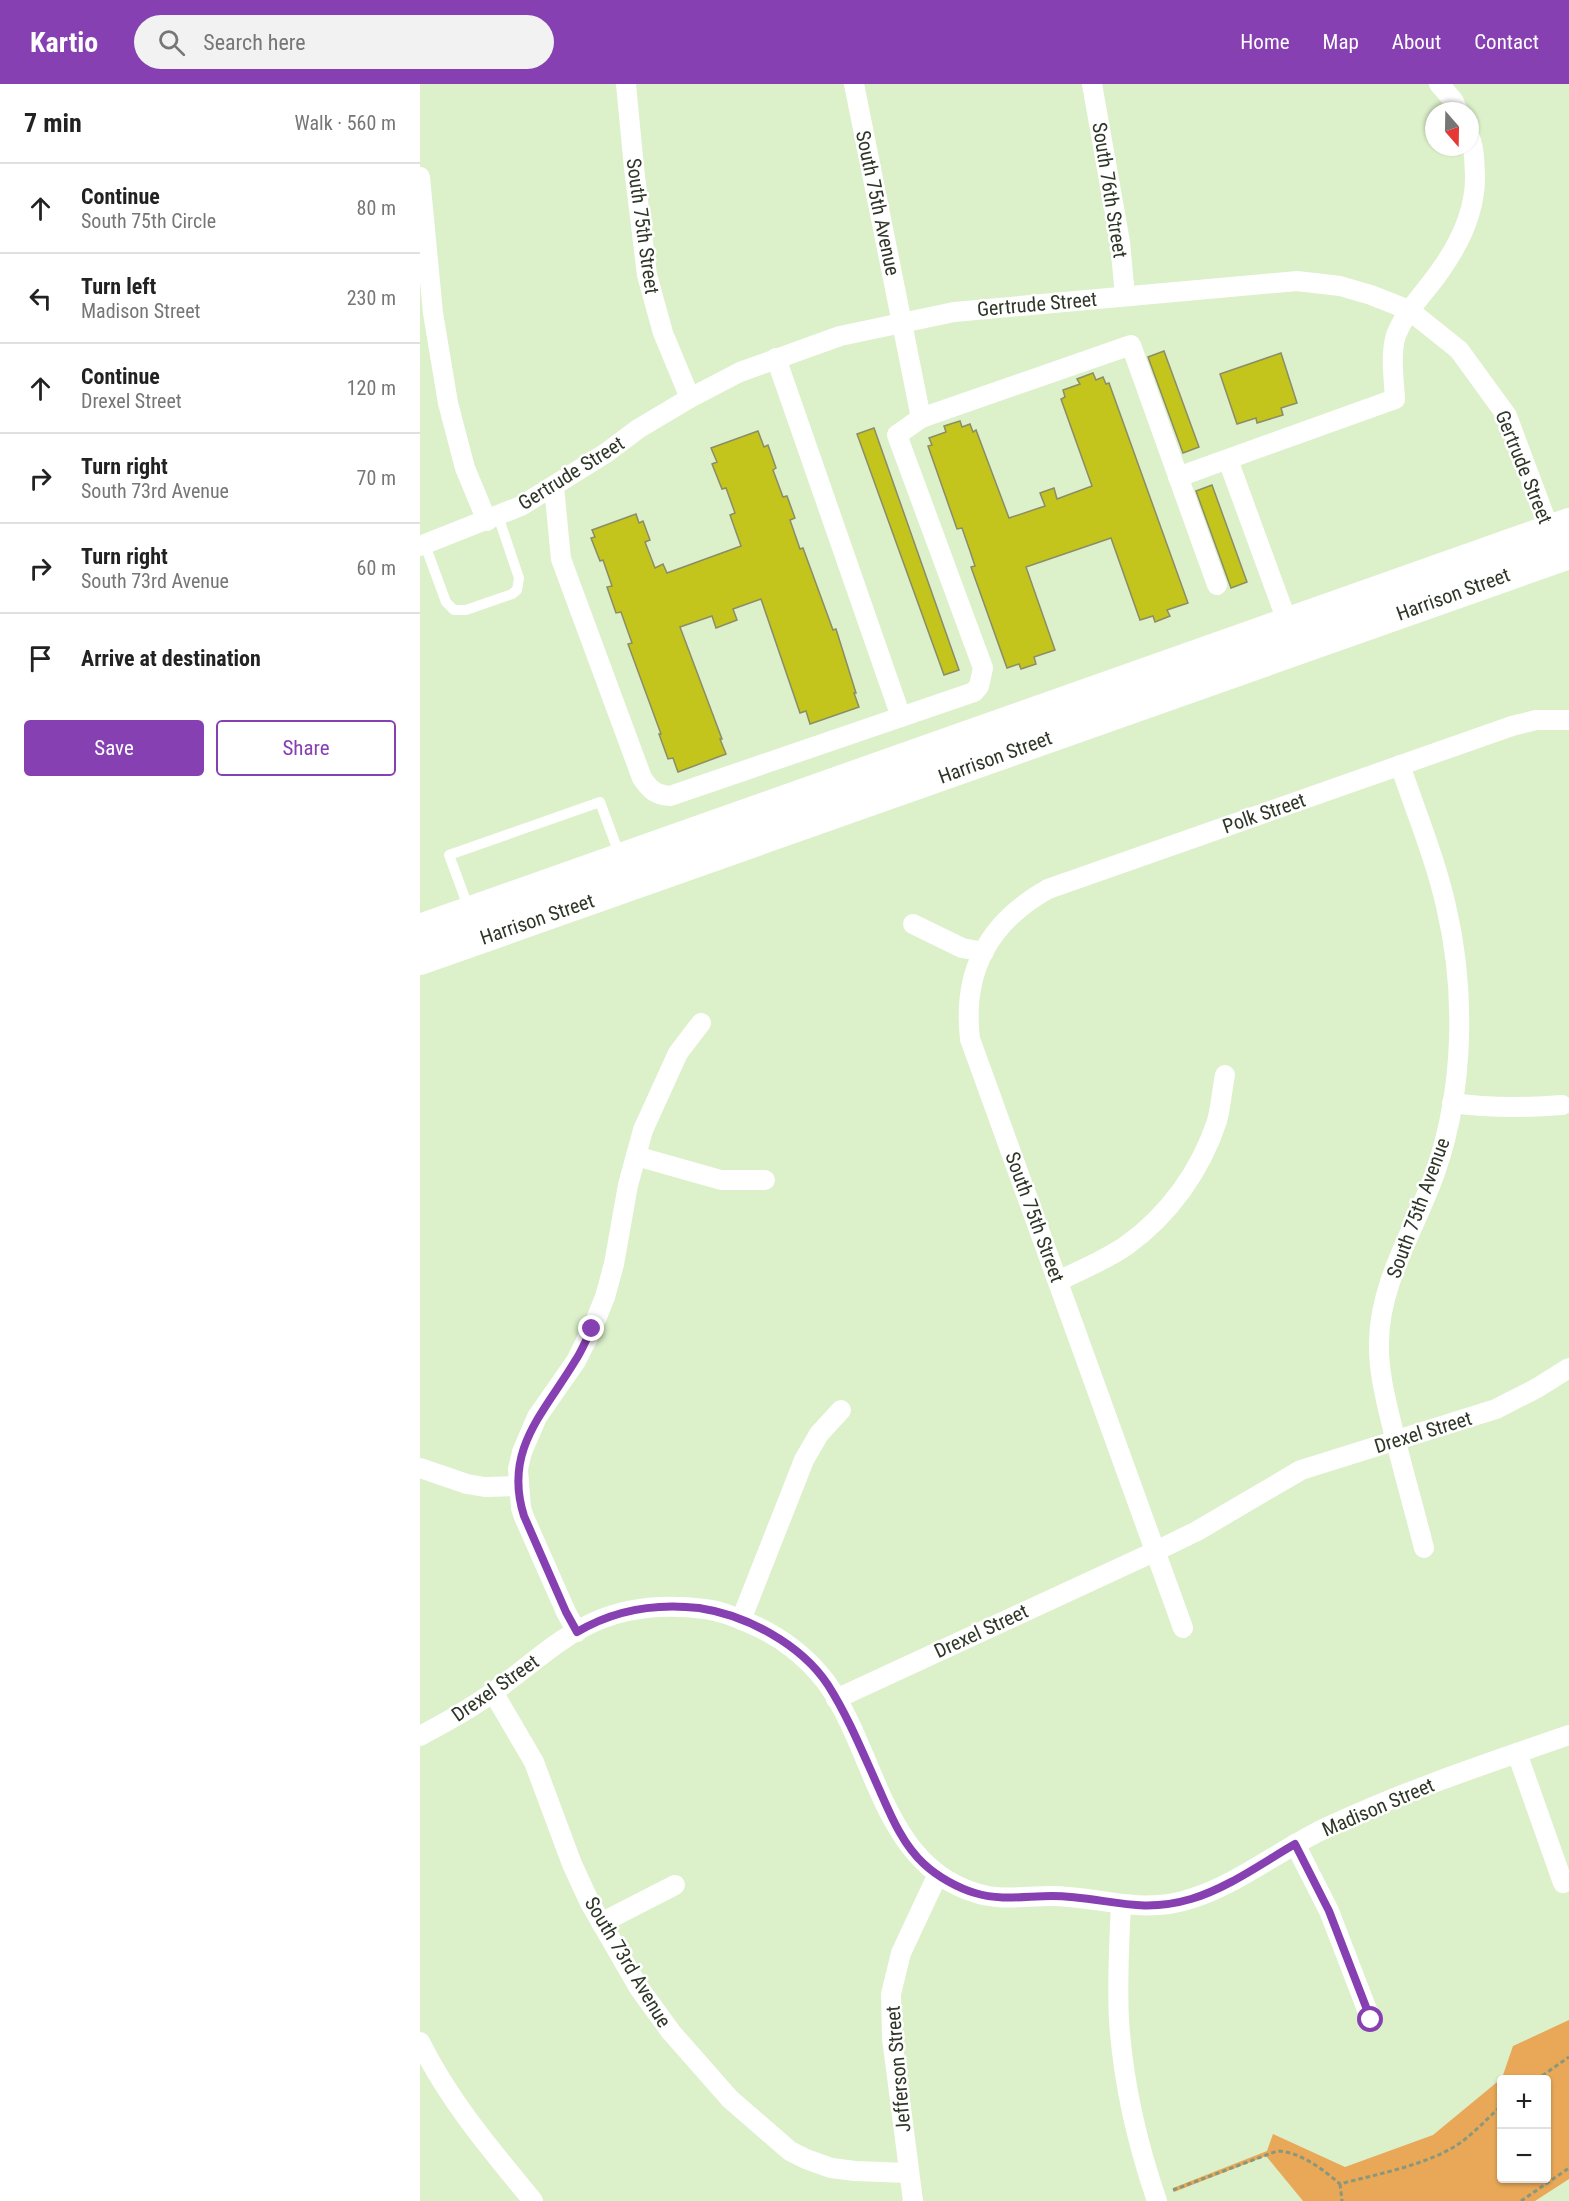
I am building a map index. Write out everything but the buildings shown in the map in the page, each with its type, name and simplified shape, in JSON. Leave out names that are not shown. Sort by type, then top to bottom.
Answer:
[{"type":"main road","name":"Harrison Street","points":[[420,960],[626,873],[1288,624],[1562,541]]},
{"type":"main road","name":"Harrison Street","points":[[420,930],[470,913],[626,873],[1562,541]]},
{"type":"street","name":"South 75th Street","points":[[626,84],[633,168],[647,275],[663,333],[690,398]]},
{"type":"street","name":"South 75th Avenue","points":[[854,84],[921,418]]},
{"type":"street","name":"South 76th Street","points":[[1092,84],[1120,242],[1125,296]]},
{"type":"street","points":[[1439,84],[1455,102]]},
{"type":"street","points":[[1178,477],[1395,399],[1393,366],[1396,337],[1409,310],[1441,270],[1468,224],[1475,185],[1474,156]]},
{"type":"street","points":[[420,177],[432,313],[448,403],[465,468],[492,518]]},
{"type":"street","name":"Gertrude Street","points":[[422,545],[521,506],[606,453],[638,429],[740,372],[840,336],[954,312],[1297,281],[1340,286],[1409,310],[1459,350],[1507,416],[1562,541]]},
{"type":"street","points":[[554,487],[561,559],[642,778],[648,787],[659,795],[670,796],[974,692],[979,686],[983,668],[897,435],[921,418],[1131,345],[1217,585]]},
{"type":"street","points":[[776,358],[901,717]]},
{"type":"street","points":[[1228,460],[1288,624]]},
{"type":"street","name":"Polk Street","points":[[984,952],[989,942],[1012,914],[1029,900],[1048,889],[1512,726],[1536,720],[1569,720]]},
{"type":"street","name":"South 75th Avenue","points":[[1400,765],[1439,877],[1453,944],[1458,982],[1459,1020],[1452,1103],[1444,1143],[1436,1171],[1391,1282],[1381,1317],[1379,1341],[1380,1366],[1396,1441],[1424,1548]]},
{"type":"street","points":[[913,924],[963,948],[984,952]]},
{"type":"street","name":"South 75th Street","points":[[984,952],[972,979],[969,994],[967,1014],[970,1039],[1183,1628]]},
{"type":"street","points":[[577,1632],[524,1516],[518,1469],[528,1435],[537,1417],[576,1361],[605,1297],[615,1264],[628,1185],[643,1130],[678,1053],[701,1023]]},
{"type":"street","points":[[1058,1281],[1126,1246],[1149,1228],[1176,1199],[1193,1174],[1209,1143],[1218,1118],[1225,1075]]},
{"type":"street","points":[[1452,1103],[1522,1108],[1562,1105]]},
{"type":"street","points":[[636,1156],[721,1180],[765,1180]]},
{"type":"street","name":"Drexel Street","points":[[420,1736],[493,1692],[591,1623],[619,1613],[659,1606],[713,1610],[764,1629],[795,1650],[819,1674],[836,1700],[1197,1531],[1301,1470],[1496,1409],[1568,1370]]},
{"type":"street","points":[[741,1620],[804,1460],[819,1434],[841,1410]]},
{"type":"street","points":[[420,1468],[466,1484],[519,1486]]},
{"type":"street","name":"South 73rd Avenue","points":[[493,1692],[534,1762],[572,1864],[601,1923],[639,1988],[671,2032],[730,2099],[779,2143],[806,2160],[831,2168],[855,2171],[909,2172]]},
{"type":"street","name":"Madison Street","points":[[836,1700],[900,1832],[924,1864],[938,1874],[959,1887],[991,1897],[1010,1899],[1053,1896],[1143,1907],[1174,1903],[1219,1888],[1295,1844],[1388,1800],[1569,1735]]},
{"type":"street","points":[[1517,1753],[1563,1883]]},
{"type":"street","points":[[1295,1844],[1332,1918],[1371,2020]]},
{"type":"street","name":"Jefferson Street","points":[[913,2201],[892,2038],[891,1994],[901,1953],[938,1874]]},
{"type":"street","points":[[601,1923],[675,1885]]},
{"type":"street","points":[[1121,1905],[1118,1975],[1122,2056],[1134,2124],[1163,2196]]},
{"type":"street","points":[[420,2042],[434,2071],[450,2095],[533,2201]]},
{"type":"lane","points":[[422,545],[450,608],[459,611],[466,610],[512,594],[519,585],[519,578],[492,518]]},
{"type":"lane","points":[[470,913],[449,855],[600,802],[626,873]]},
{"type":"path","points":[[1542,2075],[1569,2056]]},
{"type":"path","points":[[1340,2184],[1426,2159],[1458,2145],[1497,2110]]},
{"type":"path","points":[[1163,2196],[1277,2151],[1283,2151],[1330,2175],[1340,2184],[1342,2201]]},
{"type":"path","points":[[1521,2201],[1569,2168]]},
{"type":"shaded area","points":[[1569,2020],[1569,2179],[1535,2201],[1303,2201],[1266,2156],[1174,2192],[1173,2188],[1267,2151],[1273,2134],[1345,2167],[1433,2135],[1497,2082],[1497,2183],[1551,2183],[1551,2075],[1503,2075],[1513,2046]]},
{"type":"route","points":[[592,1329],[576,1361],[537,1417],[528,1435],[518,1469],[521,1508],[577,1632],[591,1623],[619,1613],[659,1606],[679,1606],[725,1613],[764,1629],[781,1640],[795,1650],[828,1684],[847,1719],[889,1811],[911,1849],[924,1864],[959,1887],[975,1893],[1010,1899],[1053,1896],[1143,1907],[1174,1903],[1219,1888],[1295,1844],[1329,1911],[1371,2020]]}]
